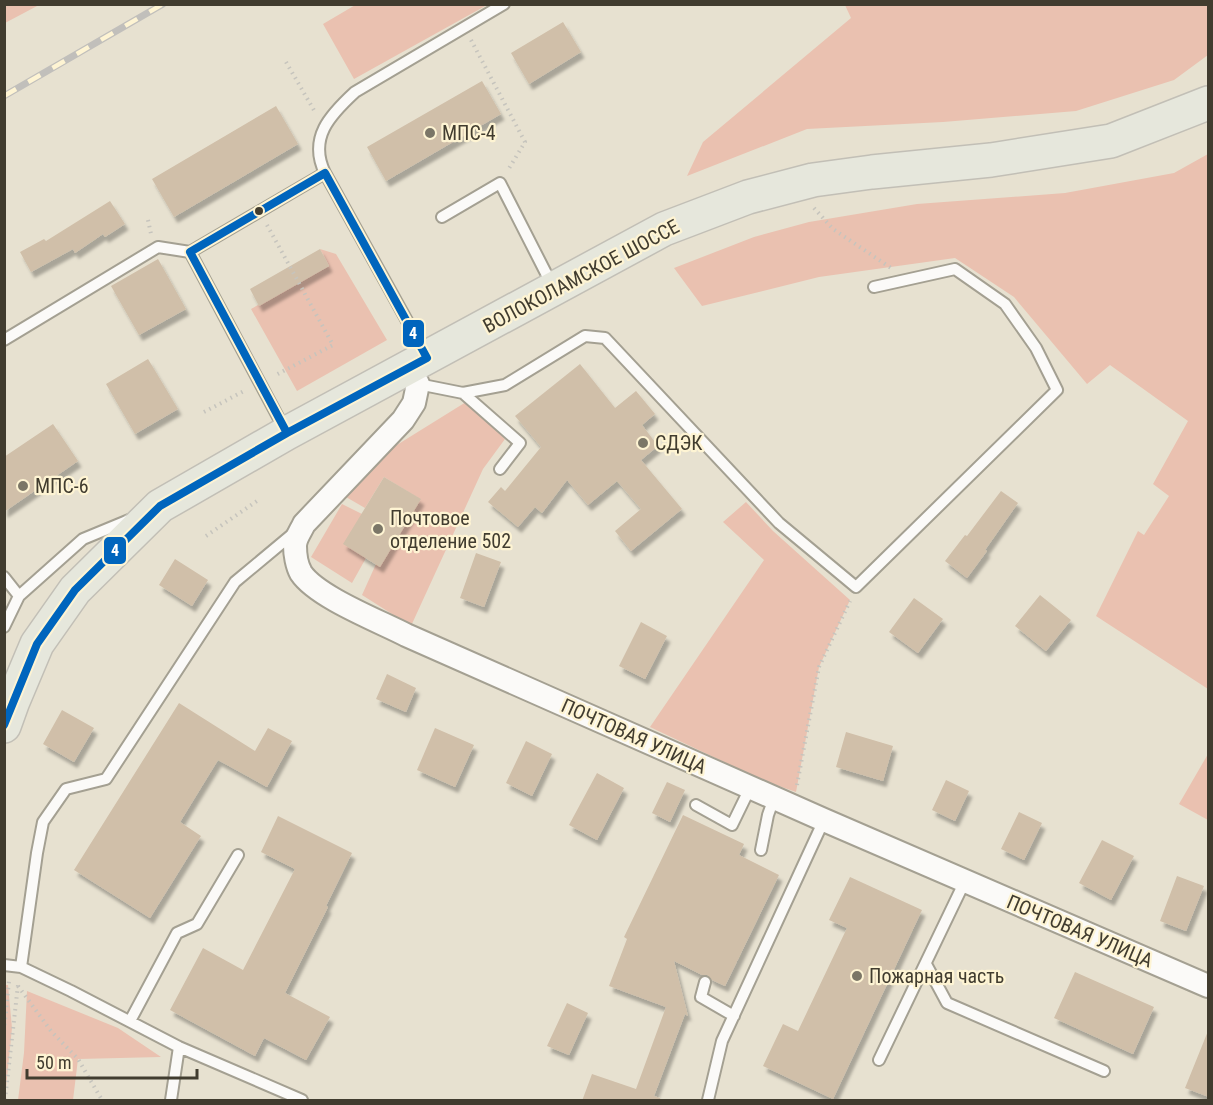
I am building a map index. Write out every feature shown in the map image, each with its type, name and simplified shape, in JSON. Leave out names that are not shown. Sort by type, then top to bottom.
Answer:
[{"type":"main road","name":"ВОЛОКОЛАМСКОЕ ШОССЕ","points":[[4,726],[37,644],[75,590],[160,507],[287,433],[418,370],[554,288],[664,229],[748,197],[813,180],[992,160],[1111,141],[1209,103]]},
{"type":"street","name":"ПОЧТОВАЯ УЛИЦА","points":[[418,370],[414,403],[403,420],[304,524],[295,543],[296,558],[301,573],[315,586],[343,604],[406,635],[750,788],[1209,986]]},
{"type":"lane","points":[[500,469],[520,443],[463,393],[418,370],[319,160],[319,144],[325,126],[335,110],[355,92],[504,4]]},
{"type":"lane","points":[[4,340],[158,247],[190,252],[325,173]]},
{"type":"lane","points":[[442,217],[500,183],[554,288]]},
{"type":"lane","points":[[190,252],[287,433]]},
{"type":"lane","points":[[463,393],[505,385],[585,336],[605,338],[779,523],[856,587],[1057,390],[1036,348],[1005,304],[955,268],[874,287]]},
{"type":"lane","points":[[4,627],[19,596],[83,539],[160,507]]},
{"type":"lane","points":[[21,967],[43,822],[66,789],[106,779],[235,582],[304,524]]},
{"type":"lane","points":[[4,578],[19,596]]},
{"type":"lane","points":[[696,805],[732,825],[750,788]]},
{"type":"lane","points":[[761,850],[768,815],[783,802]]},
{"type":"lane","points":[[708,1101],[722,1041],[824,820]]},
{"type":"lane","points":[[130,1021],[177,933],[197,924],[238,855]]},
{"type":"lane","points":[[879,1060],[965,881]]},
{"type":"lane","points":[[926,964],[946,1003],[1104,1071]]},
{"type":"lane","points":[[4,965],[21,967],[179,1047],[302,1101]]},
{"type":"lane","points":[[705,982],[701,997],[734,1016]]},
{"type":"lane","points":[[171,1101],[179,1047]]},
{"type":"path","points":[[464,28],[525,142],[500,183]]},
{"type":"path","points":[[286,62],[320,120]]},
{"type":"path","points":[[812,205],[833,229],[909,279]]},
{"type":"path","points":[[260,212],[333,345],[270,377]]},
{"type":"path","points":[[204,412],[250,388]]},
{"type":"path","points":[[206,536],[257,501]]},
{"type":"path","points":[[783,802],[819,667],[856,587]]},
{"type":"path","points":[[5,1101],[21,967]]},
{"type":"path","points":[[18,986],[51,1031],[78,1059],[102,1101]]},
{"type":"shaded area","points":[[5,4],[39,4],[39,5],[5,23]]},
{"type":"shaded area","points":[[357,4],[487,5],[354,79],[323,24]]},
{"type":"shaded area","points":[[845,5],[1208,5],[1208,55],[1174,80],[1076,111],[943,122],[807,129],[687,176],[703,142],[851,18]]},
{"type":"shaded area","points":[[1208,154],[1208,689],[1096,616],[1138,531],[1144,535],[1169,496],[1153,484],[1188,421],[1110,365],[1087,384],[1014,297],[955,258],[819,277],[702,306],[674,268],[754,237],[809,222],[917,204],[1065,193],[1174,173]]},
{"type":"shaded area","points":[[320,249],[336,254],[387,340],[297,391],[251,309],[329,266]]},
{"type":"shaded area","points":[[466,402],[505,439],[483,469],[411,626],[362,595],[376,564],[420,499],[384,477],[365,508],[346,497],[392,448]]},
{"type":"shaded area","points":[[746,502],[773,531],[850,600],[819,667],[796,792],[762,780],[650,727],[764,560],[723,522]]},
{"type":"shaded area","points":[[342,504],[362,514],[366,558],[352,583],[311,557]]},
{"type":"shaded area","points":[[1208,754],[1208,820],[1179,804]]},
{"type":"shaded area","points":[[5,985],[8,985],[12,1028],[5,1098]]},
{"type":"shaded area","points":[[27,991],[118,1028],[161,1057],[78,1059],[73,1100],[18,1100],[24,1053]]},
{"type":"building","points":[[563,22],[581,52],[529,84],[511,53]]},
{"type":"building","name":"МПС-4","points":[[482,81],[501,114],[386,181],[367,147]]},
{"type":"building","points":[[276,106],[298,144],[174,217],[152,179]]},
{"type":"building","points":[[110,201],[125,224],[105,237],[103,234],[75,253],[73,249],[31,272],[20,252],[44,239],[46,241]]},
{"type":"building","points":[[320,249],[329,266],[259,306],[250,289]]},
{"type":"building","points":[[158,259],[186,309],[139,335],[111,286]]},
{"type":"building","points":[[148,359],[178,409],[135,434],[106,384]]},
{"type":"building","points":[[580,364],[615,408],[636,391],[655,414],[642,425],[658,446],[641,460],[682,509],[631,551],[615,531],[641,509],[617,481],[588,505],[567,480],[542,513],[535,507],[518,527],[488,502],[501,487],[505,491],[541,447],[515,416]]},
{"type":"building","name":"МПС-6","points":[[53,424],[78,461],[4,512],[4,457]]},
{"type":"building","name":"Почтовое отделение 502","points":[[384,477],[421,499],[380,567],[343,544]]},
{"type":"building","points":[[1001,491],[1018,503],[967,578],[945,561]]},
{"type":"building","points":[[476,553],[501,562],[484,607],[460,598]]},
{"type":"building","points":[[175,559],[208,580],[192,606],[159,585]]},
{"type":"building","points":[[1040,595],[1071,620],[1046,651],[1015,626]]},
{"type":"building","points":[[914,598],[943,619],[918,653],[889,632]]},
{"type":"building","points":[[641,622],[667,636],[645,679],[619,666]]},
{"type":"building","points":[[387,674],[416,688],[406,712],[376,699]]},
{"type":"building","points":[[179,703],[255,751],[268,728],[292,741],[267,787],[218,760],[180,822],[201,836],[150,918],[74,870]]},
{"type":"building","points":[[62,710],[94,728],[74,762],[43,744]]},
{"type":"building","points":[[435,728],[474,745],[455,787],[417,770]]},
{"type":"building","points":[[846,732],[893,746],[883,781],[836,767]]},
{"type":"building","points":[[526,741],[552,754],[532,796],[506,783]]},
{"type":"building","points":[[597,773],[624,788],[597,840],[569,825]]},
{"type":"building","points":[[946,780],[969,791],[955,821],[932,810]]},
{"type":"building","points":[[667,782],[685,790],[670,822],[652,813]]},
{"type":"building","points":[[1019,812],[1042,823],[1024,860],[1001,849]]},
{"type":"building","points":[[683,815],[744,844],[739,855],[779,875],[725,986],[707,975],[702,975],[674,961],[688,1016],[685,1014],[654,1096],[660,1098],[660,1101],[582,1101],[592,1074],[636,1089],[666,1007],[609,986],[627,939],[624,937]]},
{"type":"building","points":[[278,816],[352,853],[285,993],[330,1017],[306,1060],[264,1038],[255,1056],[170,1010],[203,948],[243,970],[295,869],[261,852]]},
{"type":"building","points":[[1102,840],[1134,856],[1111,900],[1079,883]]},
{"type":"building","points":[[1177,876],[1204,886],[1186,931],[1160,921]]},
{"type":"building","name":"Пожарная часть","points":[[850,877],[922,910],[833,1099],[763,1066],[783,1024],[798,1031],[847,928],[829,920]]},
{"type":"building","points":[[1075,972],[1154,1007],[1133,1054],[1054,1018]]},
{"type":"building","points":[[567,1003],[588,1013],[569,1055],[547,1046]]},
{"type":"building","points":[[1209,1032],[1209,1097],[1185,1088]]},
{"type":"railway","points":[[4,96],[163,4]]},
{"type":"transit line","name":"4","points":[[325,173],[427,358],[287,433],[190,252],[325,173]]},
{"type":"transit line","name":"4","points":[[4,725],[37,644],[75,590],[160,506],[287,433]]},
{"type":"place","name":"МПС-4","points":[[430,133]]},
{"type":"place","name":"СДЭК","points":[[643,443]]},
{"type":"place","name":"МПС-6","points":[[23,486]]},
{"type":"place","name":"Почтовое отделение 502","points":[[378,529]]},
{"type":"place","name":"Пожарная часть","points":[[857,976]]}]
